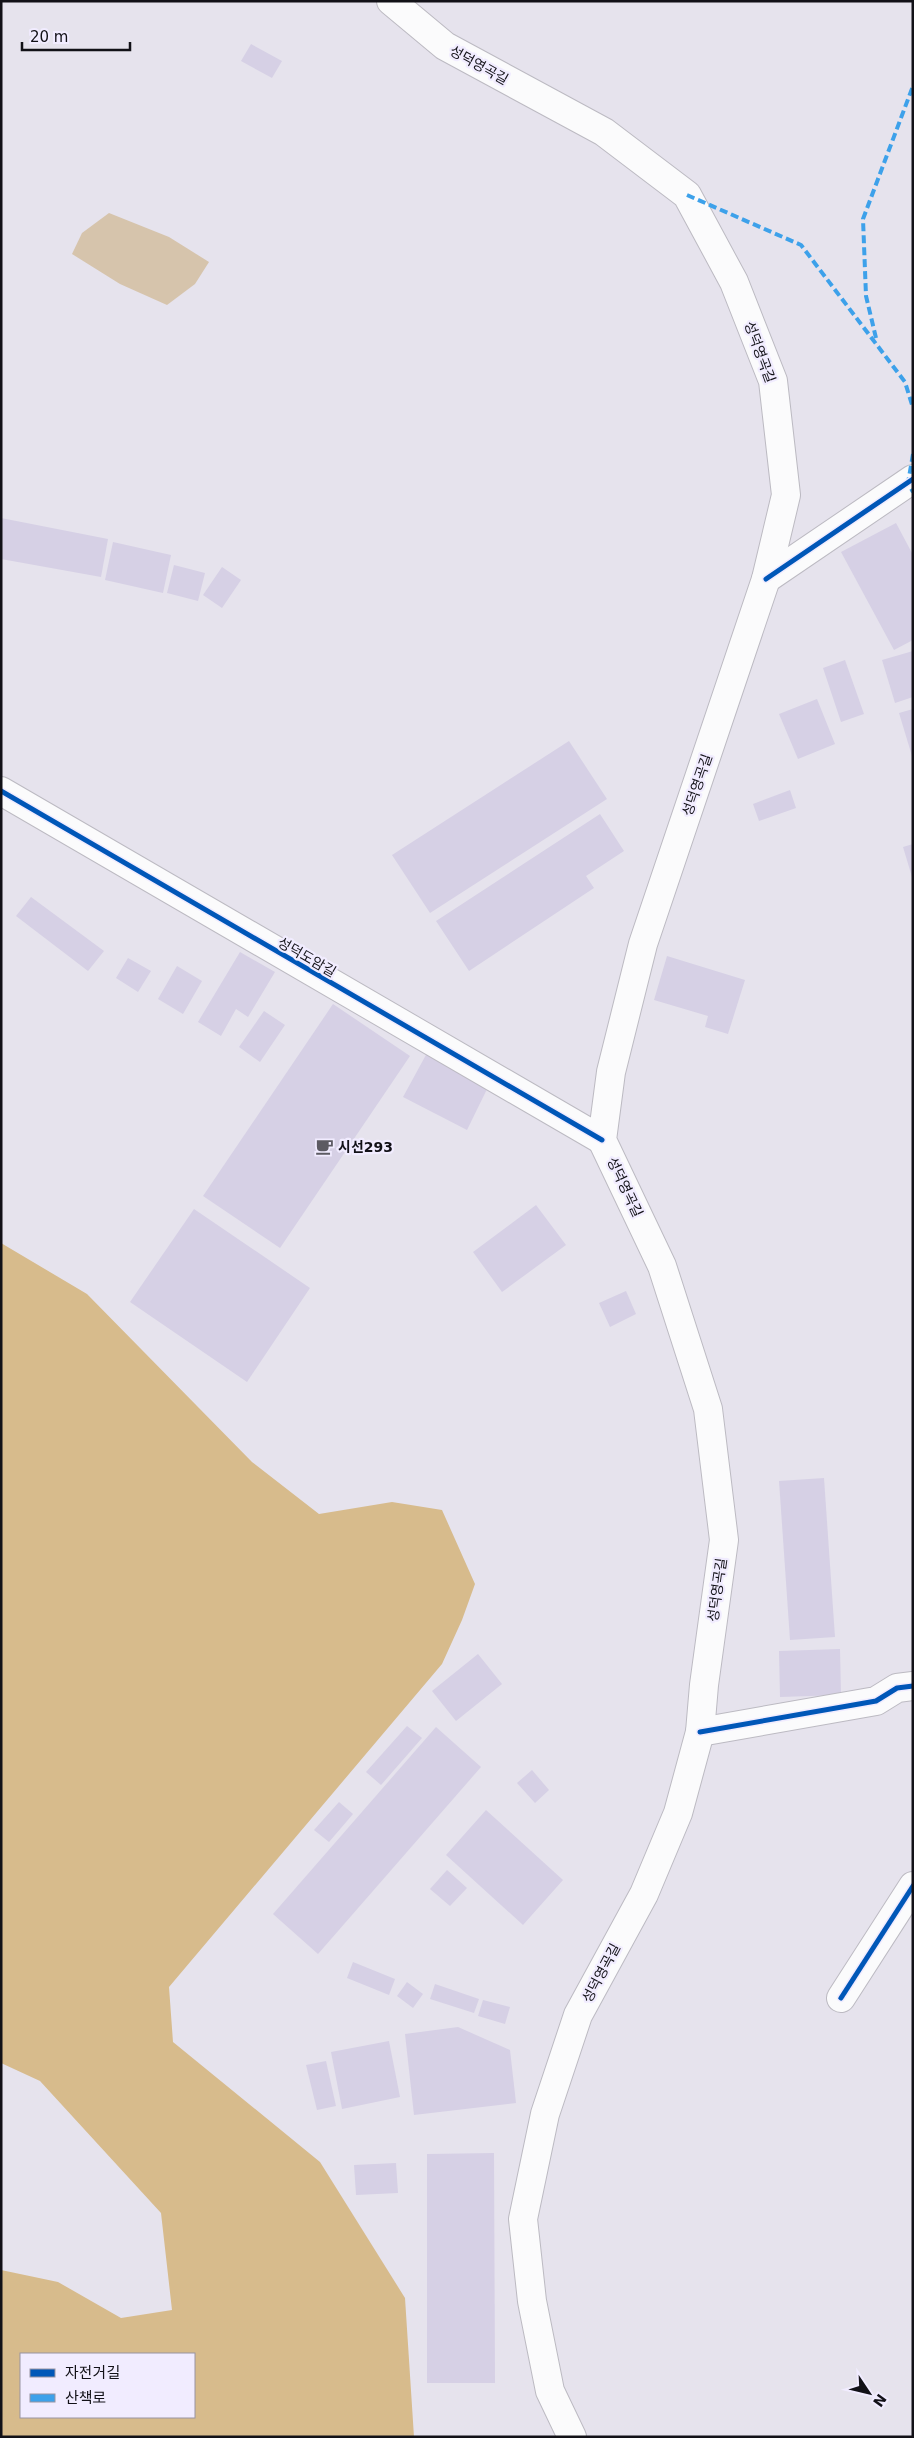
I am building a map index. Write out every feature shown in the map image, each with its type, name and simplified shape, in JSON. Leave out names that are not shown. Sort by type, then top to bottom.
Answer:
[{"type":"main road","name":"성덕영곡길","points":[[391,1],[445,46],[604,132],[687,195],[734,282],[773,381],[786,496],[766,579],[643,944],[611,1072],[602,1140],[662,1266],[708,1409],[724,1540],[704,1685],[700,1732],[678,1813],[652,1876],[578,2016],[545,2114],[523,2219],[532,2301],[550,2391],[572,2437]]},
{"type":"main road","points":[[766,579],[911,485]]},
{"type":"main road","name":"성덕도암길","points":[[1,791],[602,1140]]},
{"type":"main road","points":[[700,1732],[876,1701],[897,1688],[913,1686]]},
{"type":"main road","points":[[841,1998],[913,1886]]},
{"type":"shaded area","points":[[109,213],[169,237],[209,262],[195,284],[167,305],[120,284],[72,254],[82,233]]},
{"type":"shaded area","points":[[1,1243],[87,1294],[252,1462],[319,1514],[392,1502],[442,1510],[475,1584],[462,1620],[442,1664],[169,1987],[173,2042],[320,2162],[405,2298],[414,2437],[1,2437],[1,2270],[58,2282],[121,2318],[172,2310],[161,2213],[40,2081],[1,2063]]},
{"type":"building","points":[[251,44],[282,61],[272,78],[241,61]]},
{"type":"building","points":[[1,518],[108,539],[101,577],[1,559]]},
{"type":"building","points":[[896,523],[913,555],[913,640],[894,650],[841,552]]},
{"type":"building","points":[[113,542],[171,555],[163,593],[105,580]]},
{"type":"building","points":[[174,565],[205,573],[198,601],[167,593]]},
{"type":"building","points":[[222,567],[241,580],[222,608],[203,595]]},
{"type":"building","points":[[913,651],[913,697],[895,703],[882,660]]},
{"type":"building","points":[[845,660],[864,714],[841,722],[823,668]]},
{"type":"building","points":[[817,699],[835,744],[798,759],[779,714]]},
{"type":"building","points":[[913,709],[913,756],[912,756],[899,713]]},
{"type":"building","points":[[569,741],[607,799],[430,913],[392,855]]},
{"type":"building","points":[[790,790],[796,808],[759,821],[753,804]]},
{"type":"building","points":[[600,814],[624,851],[586,876],[594,888],[469,971],[436,921]]},
{"type":"building","points":[[913,844],[913,877],[912,877],[903,847]]},
{"type":"building","points":[[31,897],[104,951],[88,971],[16,916]]},
{"type":"building","points":[[240,952],[275,972],[248,1017],[236,1009],[221,1036],[198,1022]]},
{"type":"building","points":[[667,956],[745,980],[728,1034],[705,1027],[708,1016],[654,1000]]},
{"type":"building","points":[[128,958],[151,971],[138,992],[116,978]]},
{"type":"building","points":[[177,966],[202,981],[183,1014],[158,999]]},
{"type":"building","points":[[333,1004],[410,1056],[280,1248],[203,1196]]},
{"type":"building","points":[[264,1011],[285,1025],[260,1062],[239,1047]]},
{"type":"building","points":[[427,1053],[489,1085],[467,1130],[403,1097]]},
{"type":"building","points":[[536,1205],[566,1245],[502,1292],[473,1252]]},
{"type":"building","points":[[194,1209],[310,1288],[247,1382],[130,1302]]},
{"type":"building","points":[[626,1291],[636,1314],[610,1327],[599,1303]]},
{"type":"building","points":[[824,1478],[835,1637],[790,1640],[779,1481]]},
{"type":"building","points":[[840,1649],[841,1695],[780,1697],[779,1651]]},
{"type":"building","points":[[478,1654],[502,1684],[456,1721],[432,1691]]},
{"type":"building","points":[[407,1726],[422,1738],[381,1785],[366,1772]]},
{"type":"building","points":[[436,1727],[481,1767],[318,1954],[273,1914]]},
{"type":"building","points":[[532,1770],[549,1790],[535,1803],[517,1783]]},
{"type":"building","points":[[339,1802],[353,1814],[329,1842],[314,1830]]},
{"type":"building","points":[[486,1810],[563,1880],[523,1925],[446,1855]]},
{"type":"building","points":[[447,1870],[467,1888],[450,1906],[430,1889]]},
{"type":"building","points":[[353,1962],[395,1979],[389,1995],[347,1978]]},
{"type":"building","points":[[407,1982],[423,1994],[413,2008],[397,1996]]},
{"type":"building","points":[[435,1984],[479,1999],[474,2013],[430,1999]]},
{"type":"building","points":[[483,2000],[510,2007],[505,2024],[478,2016]]},
{"type":"building","points":[[458,2027],[510,2050],[516,2103],[414,2115],[405,2034]]},
{"type":"building","points":[[389,2041],[400,2097],[342,2109],[331,2052]]},
{"type":"building","points":[[326,2061],[336,2106],[317,2110],[306,2065]]},
{"type":"building","points":[[494,2153],[495,2383],[427,2383],[427,2154]]},
{"type":"building","points":[[396,2163],[398,2193],[356,2195],[354,2165]]},
{"type":"marked path","points":[[876,338],[866,296],[863,219],[913,86]]},
{"type":"marked path","points":[[687,195],[801,245],[905,382],[913,408]]},
{"type":"marked path","points":[[913,454],[908,483],[913,492]]},
{"type":"cycle path","points":[[766,579],[913,479]]},
{"type":"cycle path","points":[[1,791],[602,1140]]},
{"type":"cycle path","points":[[700,1732],[876,1701],[897,1688],[913,1686]]},
{"type":"cycle path","points":[[841,1998],[913,1886]]},
{"type":"place","name":"시선293","points":[[324,1147]]}]
